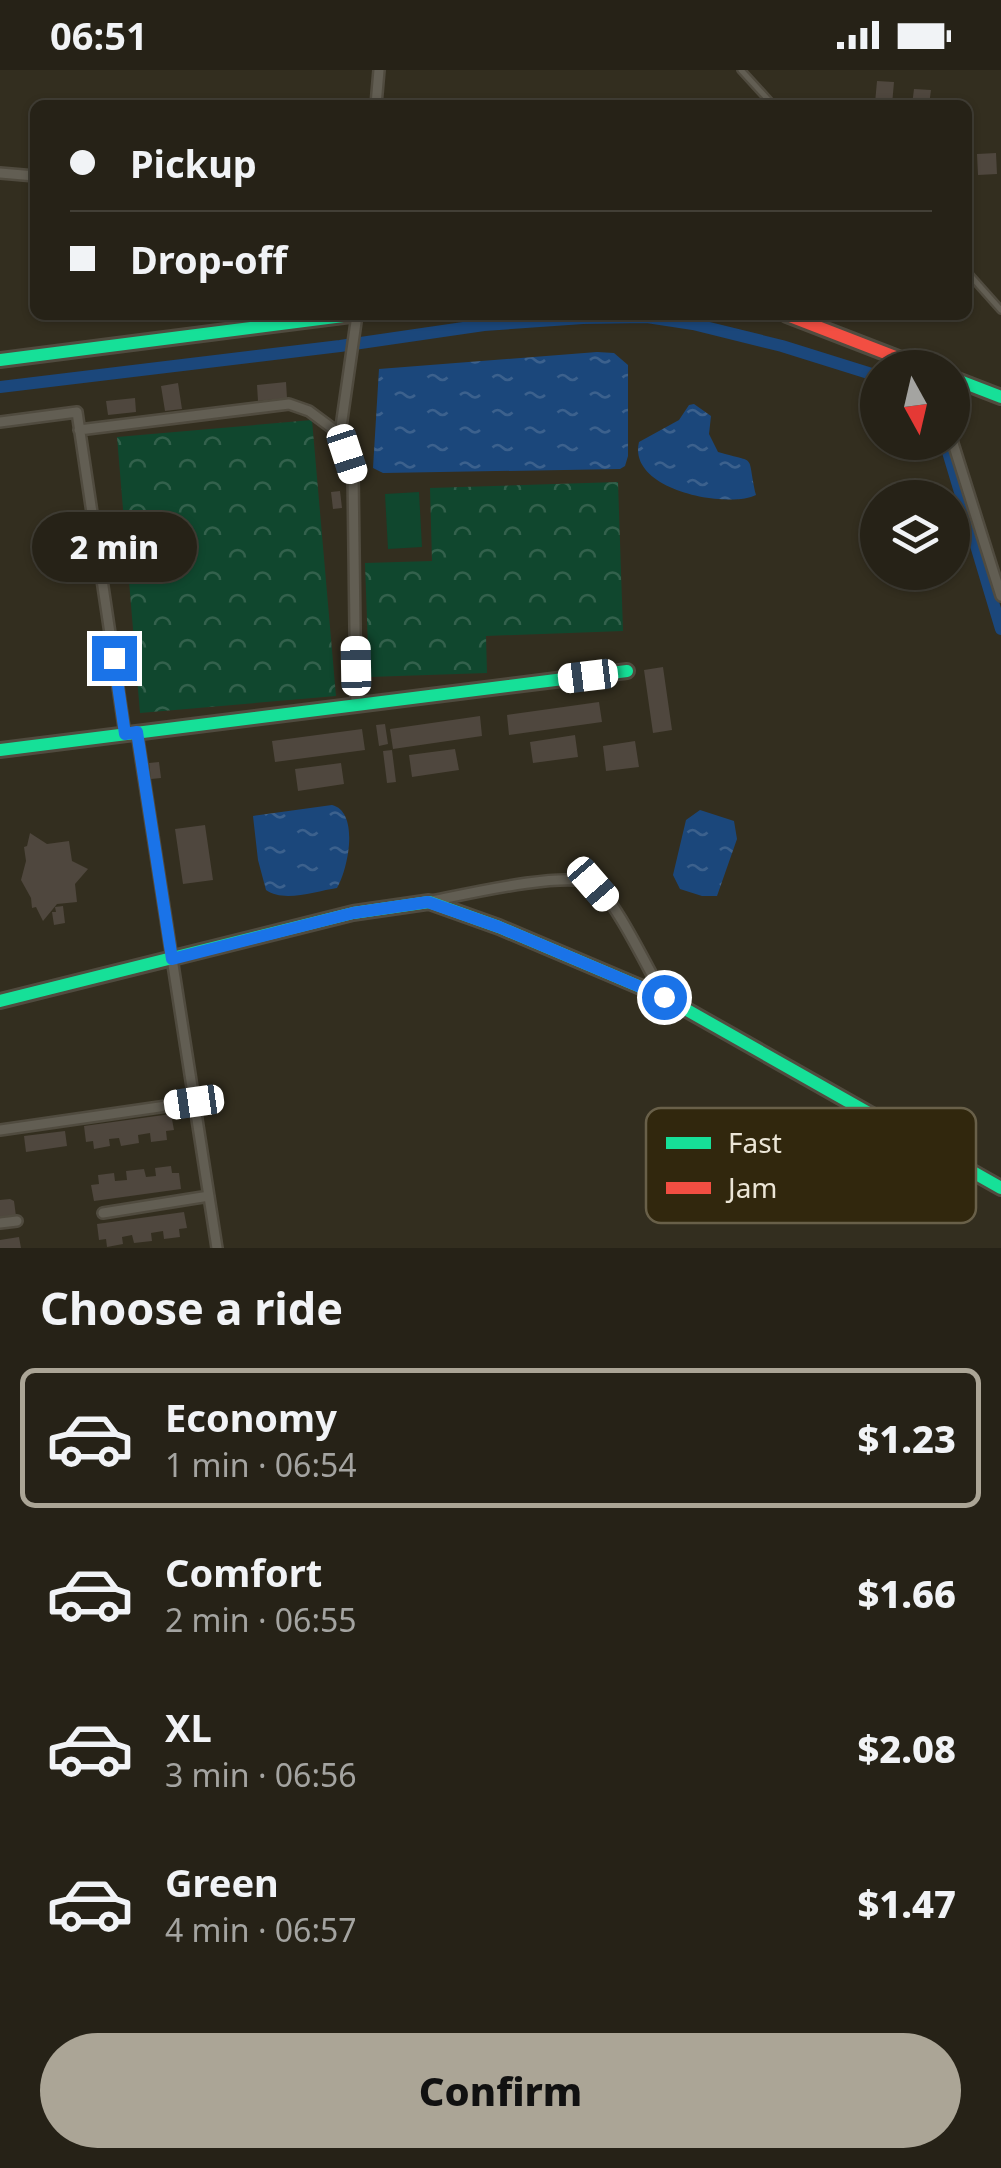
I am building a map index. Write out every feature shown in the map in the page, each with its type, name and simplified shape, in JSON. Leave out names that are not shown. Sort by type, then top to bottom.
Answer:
[{"type":"street","points":[[376,100],[379,70]]},
{"type":"street","points":[[0,173],[30,176]]},
{"type":"street","points":[[0,360],[315,320]]},
{"type":"street","points":[[353,320],[340,434],[353,473],[356,705]]},
{"type":"street","points":[[800,320],[877,350]]},
{"type":"street","points":[[970,385],[1001,397]]},
{"type":"street","points":[[80,430],[289,404],[309,411],[340,434]]},
{"type":"street","points":[[0,422],[77,412],[172,959],[216,1248]]},
{"type":"street","points":[[958,460],[1001,596]]},
{"type":"street","points":[[0,750],[627,671]]},
{"type":"street","points":[[0,1001],[353,913],[514,885],[576,880],[593,884],[612,906],[664,997]]},
{"type":"street","points":[[428,902],[499,927],[664,997],[860,1108]]},
{"type":"street","points":[[0,1130],[194,1102]]},
{"type":"street","points":[[976,1174],[1001,1188]]},
{"type":"street","points":[[102,1213],[208,1196]]},
{"type":"street","points":[[0,1223],[17,1221]]},
{"type":"lane","points":[[741,70],[768,100]]},
{"type":"lane","points":[[972,277],[1001,310]]},
{"type":"green space","points":[[312,420],[336,696],[140,713],[117,437]]},
{"type":"green space","points":[[618,482],[623,631],[486,636],[487,673],[369,677],[365,563],[432,561],[430,488]]},
{"type":"green space","points":[[419,492],[422,547],[388,549],[385,494]]},
{"type":"water","points":[[614,353],[628,365],[628,456],[620,469],[383,473],[373,468],[379,369]]},
{"type":"water","points":[[694,404],[711,416],[709,434],[718,452],[749,462],[756,495],[725,500],[704,497],[664,484],[648,473],[639,459],[639,442],[679,420]]},
{"type":"water","points":[[332,805],[341,810],[349,830],[348,856],[337,888],[291,896],[266,890],[253,816]]},
{"type":"water","points":[[700,810],[734,821],[737,839],[717,896],[680,889],[673,875],[686,820]]},
{"type":"building","points":[[877,81],[894,82],[892,100],[875,100]]},
{"type":"building","points":[[914,89],[931,90],[930,100],[913,100]]},
{"type":"building","points":[[996,153],[997,174],[978,175],[977,154]]},
{"type":"building","points":[[286,382],[287,398],[258,401],[257,385]]},
{"type":"building","points":[[178,383],[182,409],[165,411],[161,386]]},
{"type":"building","points":[[135,398],[136,412],[108,415],[106,401]]},
{"type":"building","points":[[340,491],[342,508],[333,509],[331,492]]},
{"type":"building","points":[[663,667],[672,730],[653,733],[644,670]]},
{"type":"building","points":[[599,702],[602,722],[509,735],[507,715]]},
{"type":"building","points":[[480,716],[482,736],[393,749],[390,729]]},
{"type":"building","points":[[385,724],[388,744],[379,746],[376,725]]},
{"type":"building","points":[[362,729],[365,750],[275,762],[272,741]]},
{"type":"building","points":[[575,735],[578,757],[533,763],[530,742]]},
{"type":"building","points":[[635,741],[639,767],[606,771],[603,746]]},
{"type":"building","points":[[455,749],[459,770],[412,777],[409,755]]},
{"type":"building","points":[[392,750],[396,782],[387,783],[383,751]]},
{"type":"building","points":[[159,762],[161,778],[151,779],[149,763]]},
{"type":"building","points":[[341,763],[344,784],[298,791],[295,769]]},
{"type":"building","points":[[205,825],[213,880],[183,884],[175,829]]},
{"type":"building","points":[[30,833],[47,844],[69,841],[72,861],[88,869],[75,884],[77,902],[57,904],[43,921],[36,907],[32,908],[21,880],[26,861],[24,847]]},
{"type":"building","points":[[63,906],[65,923],[54,925],[52,912]]},
{"type":"building","points":[[171,1114],[174,1130],[166,1131],[167,1140],[151,1142],[150,1133],[138,1135],[139,1143],[121,1146],[119,1138],[109,1139],[110,1146],[94,1149],[93,1141],[86,1142],[84,1126]]},
{"type":"building","points":[[65,1131],[67,1146],[26,1152],[24,1136]]},
{"type":"building","points":[[171,1166],[172,1173],[179,1173],[181,1189],[94,1201],[91,1185],[99,1184],[98,1175],[114,1173],[115,1181],[127,1180],[126,1171],[144,1169],[146,1177],[156,1176],[155,1168]]},
{"type":"building","points":[[0,1200],[14,1201],[16,1216],[0,1218]]},
{"type":"building","points":[[184,1212],[187,1228],[179,1229],[180,1237],[164,1239],[163,1231],[151,1233],[152,1241],[134,1243],[132,1235],[122,1237],[123,1244],[107,1247],[106,1239],[99,1240],[97,1224]]},
{"type":"building","points":[[19,1237],[21,1248],[0,1248],[0,1240]]},
{"type":"waterway","points":[[0,387],[484,325],[555,320]]},
{"type":"waterway","points":[[667,320],[782,346],[860,370]]},
{"type":"waterway","points":[[950,460],[1001,629]]},
{"type":"traffic: fast","points":[[0,360],[312,320]]},
{"type":"traffic: fast","points":[[970,385],[1001,397]]},
{"type":"traffic: fast","points":[[0,750],[627,671]]},
{"type":"traffic: fast","points":[[0,1001],[353,913],[429,902],[499,927],[664,997],[860,1108]]},
{"type":"traffic: fast","points":[[976,1174],[1001,1188]]},
{"type":"traffic: jam","points":[[800,320],[877,350]]},
{"type":"route","points":[[114,658],[125,734],[137,732],[172,959],[353,913],[428,902],[499,927],[664,997]]}]
